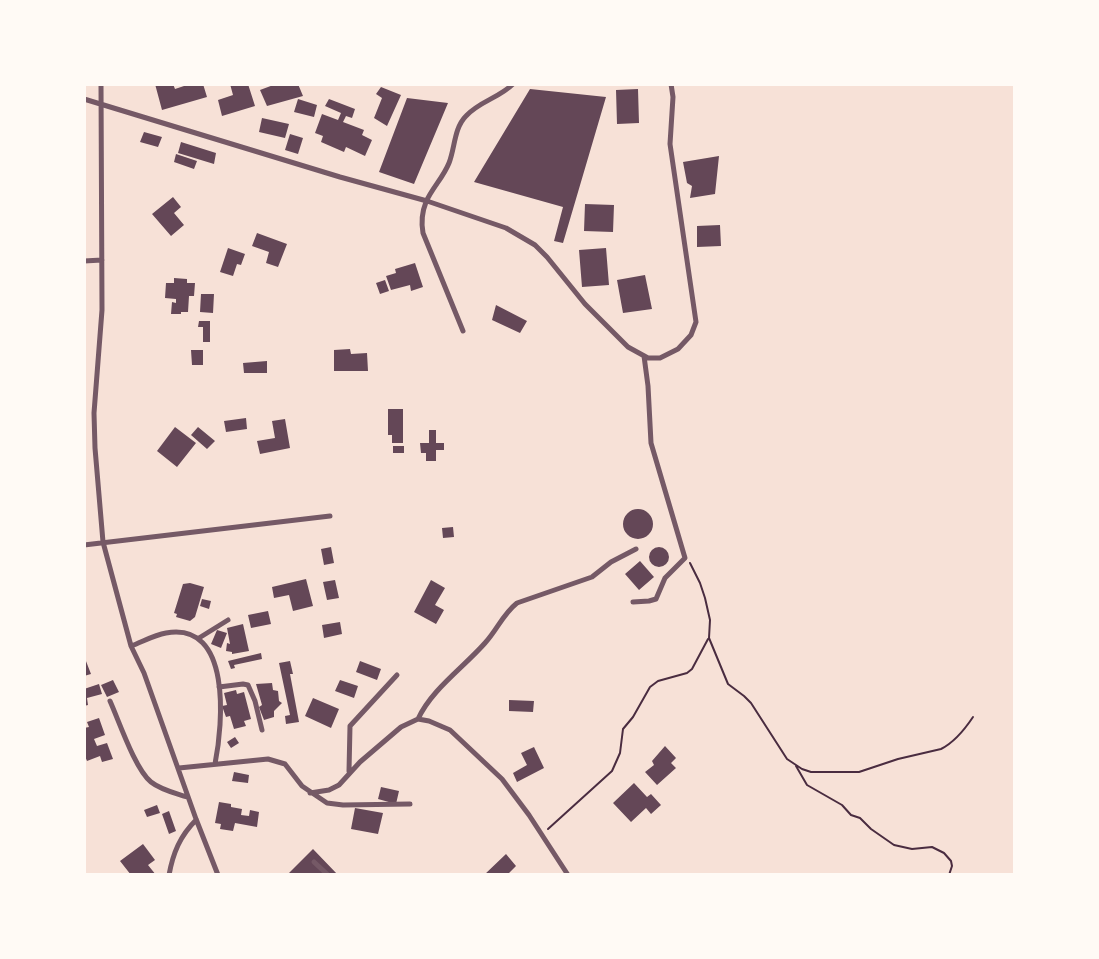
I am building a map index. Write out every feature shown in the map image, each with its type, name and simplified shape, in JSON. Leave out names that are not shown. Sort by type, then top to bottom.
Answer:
[{"type":"street","points":[[101,84],[102,310],[94,413],[103,542],[131,646],[144,673],[218,875]]},
{"type":"street","points":[[463,331],[423,233],[421,219],[427,201],[449,164],[463,119],[476,106],[500,95],[513,84]]},
{"type":"street","points":[[84,99],[427,201],[506,228],[535,245],[585,304],[628,347],[644,356],[660,358],[678,349],[691,335],[696,322],[670,144],[671,84]]},
{"type":"street","points":[[84,261],[102,260]]},
{"type":"street","points":[[633,602],[656,599],[665,578],[684,561],[685,555],[651,443],[644,356]]},
{"type":"street","points":[[84,545],[330,516]]},
{"type":"street","points":[[310,793],[339,785],[349,772],[401,727],[418,719],[432,697],[487,641],[509,609],[517,603],[592,577],[611,562],[636,549]]},
{"type":"street","points":[[199,638],[228,620]]},
{"type":"street","points":[[131,646],[166,633],[175,633],[199,638],[208,648],[214,658],[219,687],[219,743],[215,764]]},
{"type":"street","points":[[349,772],[350,726],[397,675]]},
{"type":"street","points":[[219,687],[248,685],[262,730]]},
{"type":"street","points":[[110,701],[147,778],[154,784],[188,797]]},
{"type":"street","points":[[418,719],[442,725],[479,755],[529,815],[568,875]]},
{"type":"street","points":[[179,768],[276,760],[285,764],[302,786],[322,801],[333,804],[410,804]]},
{"type":"street","points":[[169,875],[173,853],[196,819]]},
{"type":"street","points":[[314,862],[328,875]]},
{"type":"path","points":[[541,835],[612,771],[620,753],[623,729],[650,687],[692,669],[709,638],[710,620],[705,598],[685,555]]},
{"type":"path","points":[[709,638],[728,684],[751,703],[782,753],[811,772],[864,771],[941,749],[948,746],[973,717]]},
{"type":"path","points":[[796,765],[807,785],[842,805],[851,815],[860,818],[894,845],[912,849],[932,847],[944,853],[951,861],[949,875]]},
{"type":"building","points":[[155,84],[173,84],[175,89],[183,84],[203,84],[207,97],[162,110]]},
{"type":"building","points":[[230,84],[248,84],[255,106],[222,116],[218,100],[233,95]]},
{"type":"building","points":[[276,84],[298,84],[303,96],[267,106],[260,90]]},
{"type":"building","points":[[381,87],[401,95],[387,126],[374,118],[382,98],[376,94]]},
{"type":"building","points":[[530,89],[606,97],[563,243],[554,241],[563,207],[474,182]]},
{"type":"building","points":[[638,89],[639,123],[617,124],[616,90]]},
{"type":"building","points":[[407,98],[448,103],[414,184],[379,172]]},
{"type":"building","points":[[298,99],[317,105],[314,117],[294,112]]},
{"type":"building","points":[[329,99],[355,109],[352,118],[346,116],[343,122],[364,130],[362,135],[372,140],[365,156],[346,147],[344,152],[321,142],[323,136],[315,133],[322,114],[338,120],[341,113],[325,106]]},
{"type":"building","points":[[262,118],[289,124],[285,138],[259,132]]},
{"type":"building","points":[[144,132],[162,137],[158,147],[140,142]]},
{"type":"building","points":[[290,134],[303,138],[298,154],[285,150]]},
{"type":"building","points":[[181,142],[216,153],[214,164],[178,153]]},
{"type":"building","points":[[176,154],[197,161],[194,169],[174,162]]},
{"type":"building","points":[[719,156],[715,194],[690,198],[692,186],[687,183],[683,162]]},
{"type":"building","points":[[173,197],[181,207],[174,213],[184,225],[171,236],[152,214]]},
{"type":"building","points":[[585,204],[614,205],[613,232],[584,231]]},
{"type":"building","points":[[720,225],[721,246],[697,247],[697,226]]},
{"type":"building","points":[[257,233],[287,244],[278,267],[266,263],[269,252],[252,246]]},
{"type":"building","points":[[228,248],[245,254],[233,276],[220,272]]},
{"type":"building","points":[[606,248],[609,285],[582,287],[579,250]]},
{"type":"building","points":[[415,263],[423,287],[411,291],[410,285],[391,290],[386,276],[396,273],[395,269]]},
{"type":"building","points":[[645,275],[652,309],[623,313],[617,280]]},
{"type":"building","points":[[174,278],[195,283],[194,296],[189,296],[188,312],[171,314],[172,302],[176,303],[176,299],[165,298],[166,283],[174,283]]},
{"type":"building","points":[[385,280],[389,291],[380,294],[376,283]]},
{"type":"building","points":[[201,294],[214,294],[213,313],[200,312]]},
{"type":"building","points":[[496,305],[527,321],[520,333],[492,320]]},
{"type":"building","points":[[199,321],[210,321],[210,342],[203,342],[203,327],[198,327]]},
{"type":"building","points":[[350,349],[351,354],[367,353],[368,371],[334,371],[334,350]]},
{"type":"building","points":[[191,350],[203,350],[203,365],[192,365]]},
{"type":"building","points":[[267,361],[267,373],[244,373],[243,363]]},
{"type":"building","points":[[388,409],[403,409],[403,443],[392,443],[392,435],[388,435]]},
{"type":"building","points":[[246,418],[247,429],[226,432],[224,421]]},
{"type":"building","points":[[285,419],[290,448],[260,454],[257,441],[275,438],[272,421]]},
{"type":"building","points":[[175,427],[196,443],[177,467],[157,451]]},
{"type":"building","points":[[198,427],[215,441],[207,449],[191,435]]},
{"type":"building","points":[[429,430],[436,430],[436,443],[444,443],[444,450],[436,450],[436,461],[426,461],[426,453],[421,453],[420,443],[429,443]]},
{"type":"building","points":[[393,446],[404,446],[404,453],[393,453]]},
{"type":"building","points":[[638,509],[649,513],[653,524],[649,535],[638,539],[627,535],[623,524],[627,513]]},
{"type":"building","points":[[453,527],[454,537],[443,538],[442,528]]},
{"type":"building","points":[[331,547],[334,563],[324,565],[321,549]]},
{"type":"building","points":[[659,547],[666,550],[669,557],[666,564],[659,567],[652,564],[649,557],[652,550]]},
{"type":"building","points":[[640,561],[654,577],[639,590],[625,574]]},
{"type":"building","points":[[306,579],[313,606],[293,611],[289,595],[274,598],[272,587]]},
{"type":"building","points":[[335,580],[339,598],[327,600],[323,582]]},
{"type":"building","points":[[431,580],[445,588],[435,605],[444,610],[436,624],[414,612]]},
{"type":"building","points":[[183,584],[204,587],[195,617],[190,621],[176,617],[174,613]]},
{"type":"building","points":[[202,599],[211,601],[209,609],[200,606]]},
{"type":"building","points":[[268,611],[271,624],[251,628],[248,615]]},
{"type":"building","points":[[340,622],[342,634],[324,638],[322,625]]},
{"type":"building","points":[[243,624],[249,651],[232,654],[226,651],[227,643],[230,644],[227,628]]},
{"type":"building","points":[[217,630],[227,633],[221,648],[211,644]]},
{"type":"building","points":[[261,653],[262,659],[234,665],[235,668],[231,669],[228,661]]},
{"type":"building","points":[[84,656],[91,674],[84,676]]},
{"type":"building","points":[[290,661],[299,722],[286,724],[285,716],[290,715],[279,663]]},
{"type":"building","points":[[360,661],[381,669],[377,680],[356,672]]},
{"type":"building","points":[[113,680],[119,692],[107,697],[101,685]]},
{"type":"building","points":[[340,680],[358,686],[354,698],[335,691]]},
{"type":"building","points":[[272,683],[282,703],[274,711],[274,717],[264,720],[256,684]]},
{"type":"building","points":[[99,684],[102,694],[87,698],[88,705],[84,706],[84,689]]},
{"type":"building","points":[[236,690],[237,694],[244,692],[251,719],[244,721],[246,726],[234,729],[230,716],[226,717],[222,706],[227,705],[224,693]]},
{"type":"building","points":[[313,698],[339,709],[331,728],[305,716]]},
{"type":"building","points":[[509,700],[534,701],[533,712],[509,711]]},
{"type":"building","points":[[99,718],[105,735],[94,739],[97,746],[107,743],[113,759],[102,762],[100,756],[87,761],[84,728],[89,727],[87,722]]},
{"type":"building","points":[[235,737],[239,743],[231,748],[227,742]]},
{"type":"building","points":[[665,746],[676,758],[671,763],[676,768],[657,785],[645,772],[654,765],[652,761]]},
{"type":"building","points":[[534,747],[544,768],[517,782],[513,773],[527,765],[521,753]]},
{"type":"building","points":[[234,772],[249,775],[248,783],[232,781]]},
{"type":"building","points":[[634,783],[647,797],[651,794],[661,805],[651,814],[646,808],[631,822],[613,803]]},
{"type":"building","points":[[381,787],[399,791],[396,804],[378,799]]},
{"type":"building","points":[[219,802],[242,809],[241,815],[249,816],[250,810],[259,812],[257,827],[235,823],[233,831],[220,829],[221,824],[215,823]]},
{"type":"building","points":[[157,805],[160,813],[147,817],[144,810]]},
{"type":"building","points":[[355,808],[383,813],[378,834],[351,829]]},
{"type":"building","points":[[169,811],[176,831],[169,834],[162,814]]},
{"type":"building","points":[[143,844],[155,860],[148,865],[156,875],[131,875],[120,861]]},
{"type":"building","points":[[313,849],[338,875],[287,875]]},
{"type":"building","points":[[506,854],[516,866],[507,875],[484,875]]}]
